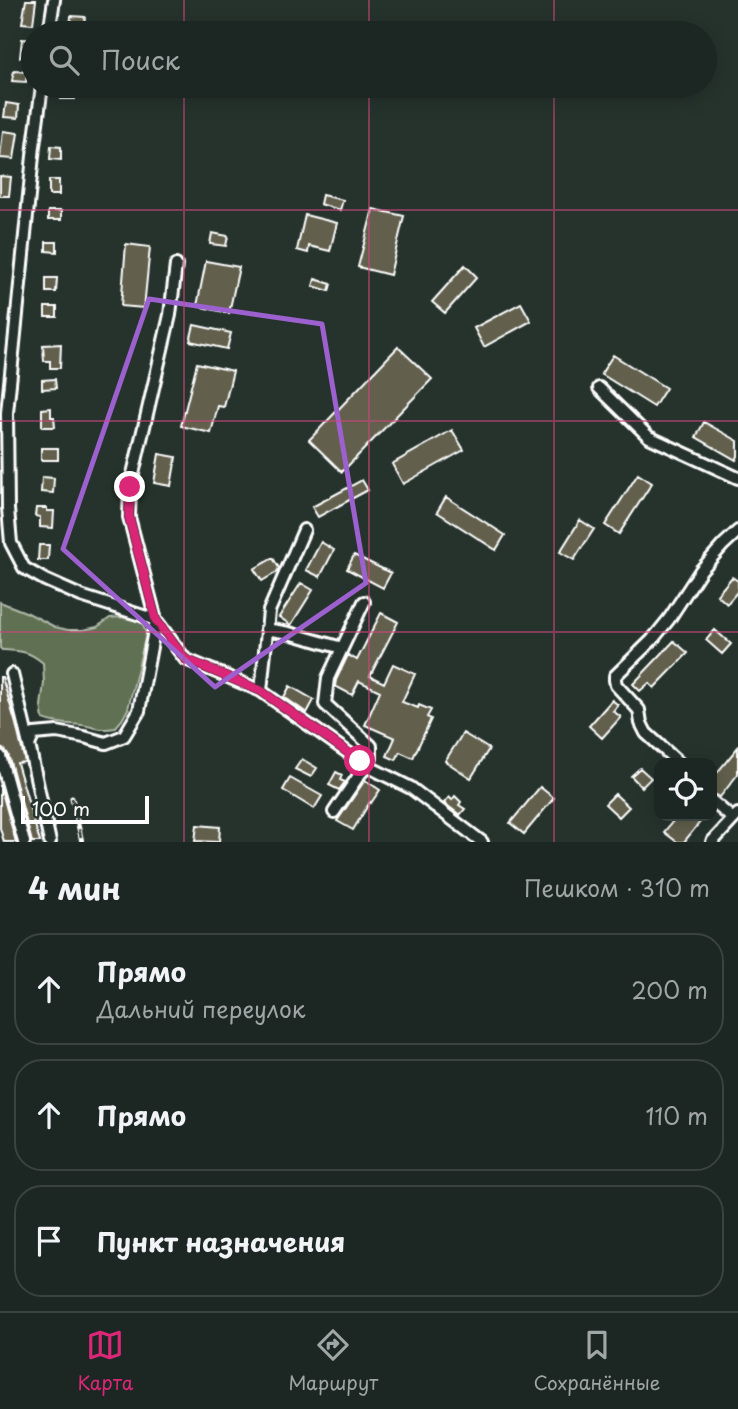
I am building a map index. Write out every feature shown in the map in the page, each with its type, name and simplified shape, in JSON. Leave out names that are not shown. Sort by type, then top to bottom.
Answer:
[{"type":"street","points":[[51,21],[54,0]]},
{"type":"street","points":[[40,98],[7,413],[11,543],[24,568],[45,580],[81,596],[156,620]]},
{"type":"street","points":[[176,265],[170,315],[130,487],[129,517],[156,620],[185,659],[261,691],[367,766],[411,788],[482,842]]},
{"type":"street","points":[[599,388],[649,437],[738,478]]},
{"type":"street","points":[[261,691],[269,611],[303,530]]},
{"type":"street","points":[[674,758],[646,733],[640,723],[639,710],[616,685],[615,676],[669,619],[701,570],[738,531]]},
{"type":"street","points":[[334,812],[371,758],[371,746],[325,704],[328,678],[364,602]]},
{"type":"street","points":[[29,745],[34,734],[57,732],[106,743],[124,736],[139,711],[156,620]]},
{"type":"street","points":[[267,629],[342,648]]},
{"type":"street","points":[[12,674],[50,842]]},
{"type":"street","points":[[0,756],[24,842]]},
{"type":"street","points":[[712,842],[736,816],[717,805]]},
{"type":"highlighted area","points":[[149,299],[322,324],[366,583],[215,687],[63,549]]},
{"type":"green space","points":[[0,602],[55,627],[68,630],[97,627],[110,618],[120,617],[139,621],[143,625],[146,634],[128,709],[115,728],[101,729],[43,719],[43,663],[29,654],[0,648]]},
{"type":"building","points":[[26,0],[36,0],[33,21],[22,21]]},
{"type":"building","points":[[71,16],[85,17],[84,21],[71,21]]},
{"type":"building","points":[[14,71],[21,72],[21,82],[12,81]]},
{"type":"building","points":[[6,103],[19,105],[18,118],[4,117]]},
{"type":"building","points":[[3,131],[18,133],[14,159],[0,158]]},
{"type":"building","points":[[51,146],[61,147],[61,160],[50,159]]},
{"type":"building","points":[[0,176],[11,177],[9,196],[0,196]]},
{"type":"building","points":[[49,180],[59,180],[59,195],[49,195]]},
{"type":"building","points":[[322,195],[343,200],[340,210],[320,204]]},
{"type":"building","points":[[373,209],[404,216],[390,275],[358,267]]},
{"type":"building","points":[[48,211],[61,211],[61,220],[48,220]]},
{"type":"building","points":[[305,215],[337,223],[330,251],[309,246],[308,253],[297,250]]},
{"type":"building","points":[[212,233],[228,236],[226,246],[210,244]]},
{"type":"building","points":[[46,242],[57,242],[57,252],[46,251]]},
{"type":"building","points":[[126,244],[150,247],[144,308],[121,306]]},
{"type":"building","points":[[206,261],[239,267],[229,313],[197,306]]},
{"type":"building","points":[[465,265],[477,277],[445,313],[432,302]]},
{"type":"building","points":[[46,278],[57,278],[56,292],[46,292]]},
{"type":"building","points":[[315,279],[331,284],[329,291],[313,286]]},
{"type":"building","points":[[521,303],[531,321],[484,347],[474,328]]},
{"type":"building","points":[[45,307],[57,307],[57,317],[45,317]]},
{"type":"building","points":[[194,325],[231,333],[227,349],[190,341]]},
{"type":"building","points":[[61,344],[60,368],[50,368],[50,361],[44,361],[43,345]]},
{"type":"building","points":[[398,347],[432,379],[342,472],[309,440]]},
{"type":"building","points":[[613,355],[666,388],[654,407],[601,374]]},
{"type":"building","points":[[197,363],[233,371],[224,407],[218,406],[211,433],[181,426]]},
{"type":"building","points":[[55,379],[56,388],[42,389],[42,380]]},
{"type":"building","points":[[51,408],[55,427],[42,427],[42,409]]},
{"type":"building","points":[[704,422],[738,441],[736,460],[696,437]]},
{"type":"building","points":[[452,430],[464,450],[403,484],[392,464]]},
{"type":"building","points":[[41,448],[58,448],[58,460],[41,460]]},
{"type":"building","points":[[159,454],[176,457],[171,486],[154,483]]},
{"type":"building","points":[[638,474],[652,483],[619,534],[605,525]]},
{"type":"building","points":[[42,477],[54,478],[53,493],[41,492]]},
{"type":"building","points":[[362,480],[368,490],[318,517],[312,507]]},
{"type":"building","points":[[446,497],[505,535],[496,550],[437,512]]},
{"type":"building","points":[[36,508],[54,511],[53,528],[40,527],[40,517],[35,516]]},
{"type":"building","points":[[580,520],[594,529],[574,560],[560,552]]},
{"type":"building","points":[[321,542],[334,550],[320,577],[306,570]]},
{"type":"building","points":[[39,545],[49,545],[48,560],[38,560]]},
{"type":"building","points":[[354,555],[391,573],[383,588],[347,569]]},
{"type":"building","points":[[273,558],[279,568],[262,581],[254,569]]},
{"type":"building","points":[[732,577],[738,581],[738,591],[727,604],[717,595]]},
{"type":"building","points":[[301,583],[313,590],[291,625],[279,617]]},
{"type":"building","points":[[381,613],[398,622],[370,676],[384,683],[393,664],[415,674],[402,702],[431,710],[427,717],[431,719],[413,758],[400,752],[396,760],[387,756],[395,738],[365,725],[380,691],[359,681],[352,695],[335,686],[348,655],[357,660]]},
{"type":"building","points":[[715,630],[731,644],[722,654],[706,640]]},
{"type":"building","points":[[674,641],[688,653],[654,688],[649,683],[640,691],[633,684]]},
{"type":"building","points":[[0,677],[16,724],[25,762],[17,763],[40,842],[32,842],[8,754],[0,748]]},
{"type":"building","points":[[290,686],[314,700],[307,713],[284,697]]},
{"type":"building","points":[[612,700],[618,705],[613,711],[621,717],[602,738],[589,726]]},
{"type":"building","points":[[463,733],[489,749],[471,778],[445,761]]},
{"type":"building","points":[[738,747],[738,774],[720,797],[717,796],[717,773]]},
{"type":"building","points":[[302,759],[317,768],[311,777],[295,769]]},
{"type":"building","points":[[640,768],[651,778],[642,787],[631,776]]},
{"type":"building","points":[[336,772],[342,775],[340,780],[345,782],[339,790],[329,785]]},
{"type":"building","points":[[290,778],[322,796],[314,809],[283,790]]},
{"type":"building","points":[[365,780],[380,790],[353,830],[337,821]]},
{"type":"building","points":[[0,785],[16,842],[4,842],[0,828]]},
{"type":"building","points":[[540,787],[554,798],[524,834],[510,823]]},
{"type":"building","points":[[615,794],[629,807],[619,817],[605,804]]},
{"type":"building","points":[[455,796],[461,802],[459,805],[465,809],[460,815],[444,803],[449,797],[452,800]]},
{"type":"building","points":[[673,821],[701,821],[684,842],[677,842],[664,832]]},
{"type":"building","points":[[197,825],[220,827],[219,842],[195,841]]},
{"type":"railway","points":[[72,798],[82,842]]},
{"type":"route","points":[[130,487],[129,517],[156,620],[185,659],[261,691],[360,761]]}]
